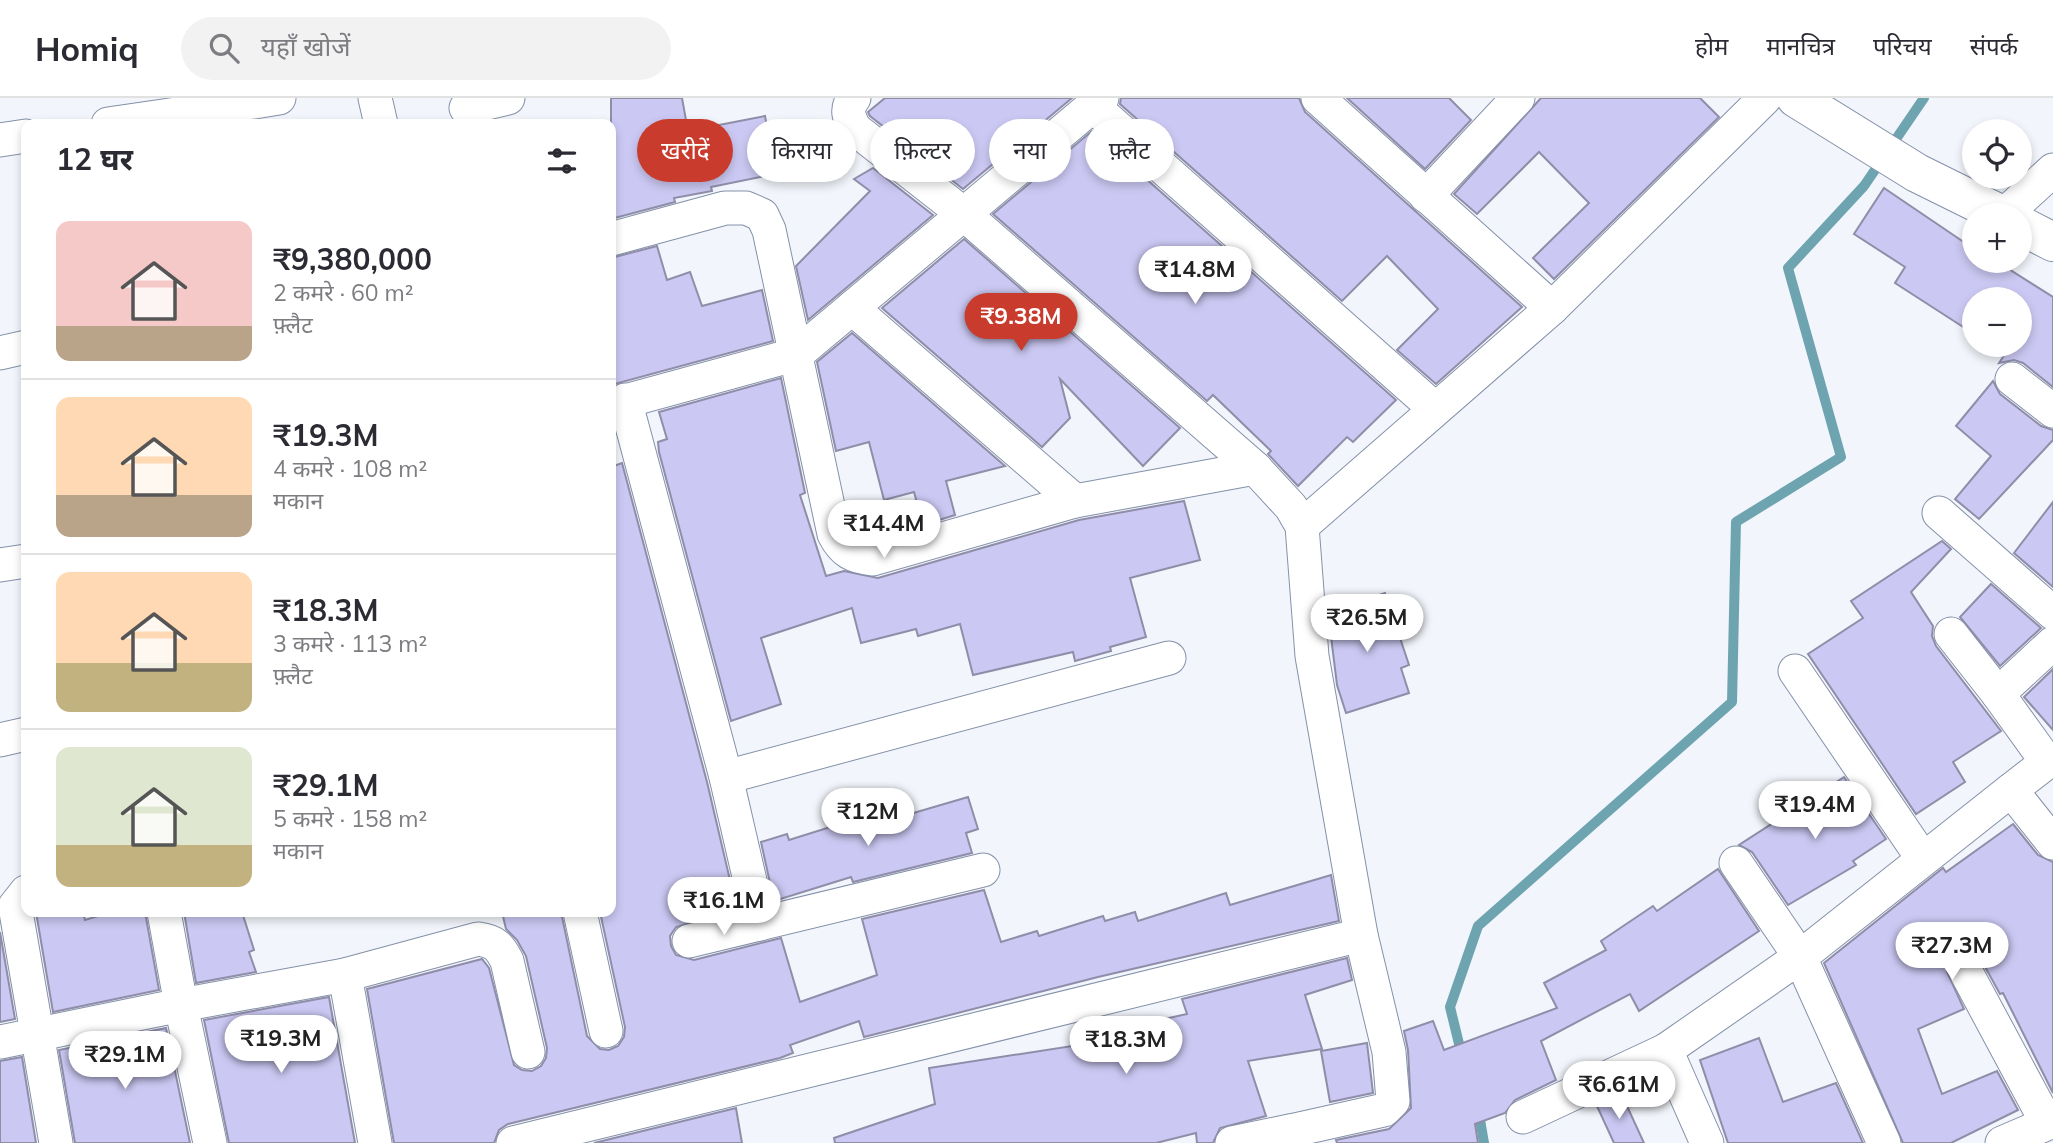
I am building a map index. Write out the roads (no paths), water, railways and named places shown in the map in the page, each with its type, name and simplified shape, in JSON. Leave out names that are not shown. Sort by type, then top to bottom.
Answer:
[{"type":"main road","points":[[1796,98],[1917,173],[1978,203]]},
{"type":"street","points":[[191,118],[279,98]]},
{"type":"street","points":[[375,98],[380,119]]},
{"type":"street","points":[[466,108],[508,98]]},
{"type":"street","points":[[854,98],[849,104],[849,117],[855,129],[965,215],[1255,468],[1291,507],[1302,526],[1312,656],[1361,935],[1389,1052],[1393,1101],[1384,1110],[1292,1137],[1232,1143]]},
{"type":"street","points":[[1318,98],[1552,308]]},
{"type":"street","points":[[1426,196],[1518,98]]},
{"type":"street","points":[[1302,526],[1434,408],[1552,308],[1765,98]]},
{"type":"street","points":[[760,924],[726,777],[618,402],[797,354],[1097,102],[1434,408]]},
{"type":"street","points":[[0,140],[21,137]]},
{"type":"street","points":[[2016,203],[2053,170]]},
{"type":"street","points":[[616,238],[725,208],[746,208],[762,215],[769,230],[797,354],[834,534],[840,547],[853,557],[873,559],[1075,501],[1255,468]]},
{"type":"street","points":[[852,308],[1075,501]]},
{"type":"street","points":[[0,353],[21,347]]},
{"type":"street","points":[[2012,379],[2053,411]]},
{"type":"street","points":[[1939,513],[2053,613]]},
{"type":"street","points":[[0,565],[21,562]]},
{"type":"street","points":[[1523,1117],[1666,1050],[1800,957],[2050,759],[1951,634]]},
{"type":"street","points":[[1998,694],[2053,643]]},
{"type":"street","points":[[726,777],[1169,658]]},
{"type":"street","points":[[1795,670],[1923,859]]},
{"type":"street","points":[[0,740],[21,735]]},
{"type":"street","points":[[2011,790],[2053,843]]},
{"type":"street","points":[[1736,863],[1800,957],[1885,1143]]},
{"type":"street","points":[[689,941],[983,870]]},
{"type":"street","points":[[21,898],[15,906],[56,1143]]},
{"type":"street","points":[[165,917],[210,1143]]},
{"type":"street","points":[[581,917],[606,1031]]},
{"type":"street","points":[[513,1143],[1361,935]]},
{"type":"street","points":[[0,1042],[345,975],[478,939],[490,941],[500,947],[507,961],[528,1052]]},
{"type":"street","points":[[1966,972],[2050,1122],[2002,1143]]},
{"type":"street","points":[[345,975],[375,1143]]},
{"type":"street","points":[[1666,1050],[1707,1143]]},
{"type":"waterway","points":[[1462,1056],[1450,1007],[1478,926],[1732,702],[1736,522],[1841,457],[1788,268],[1864,186],[1924,98]]},
{"type":"waterway","points":[[1478,1108],[1484,1143]]}]
